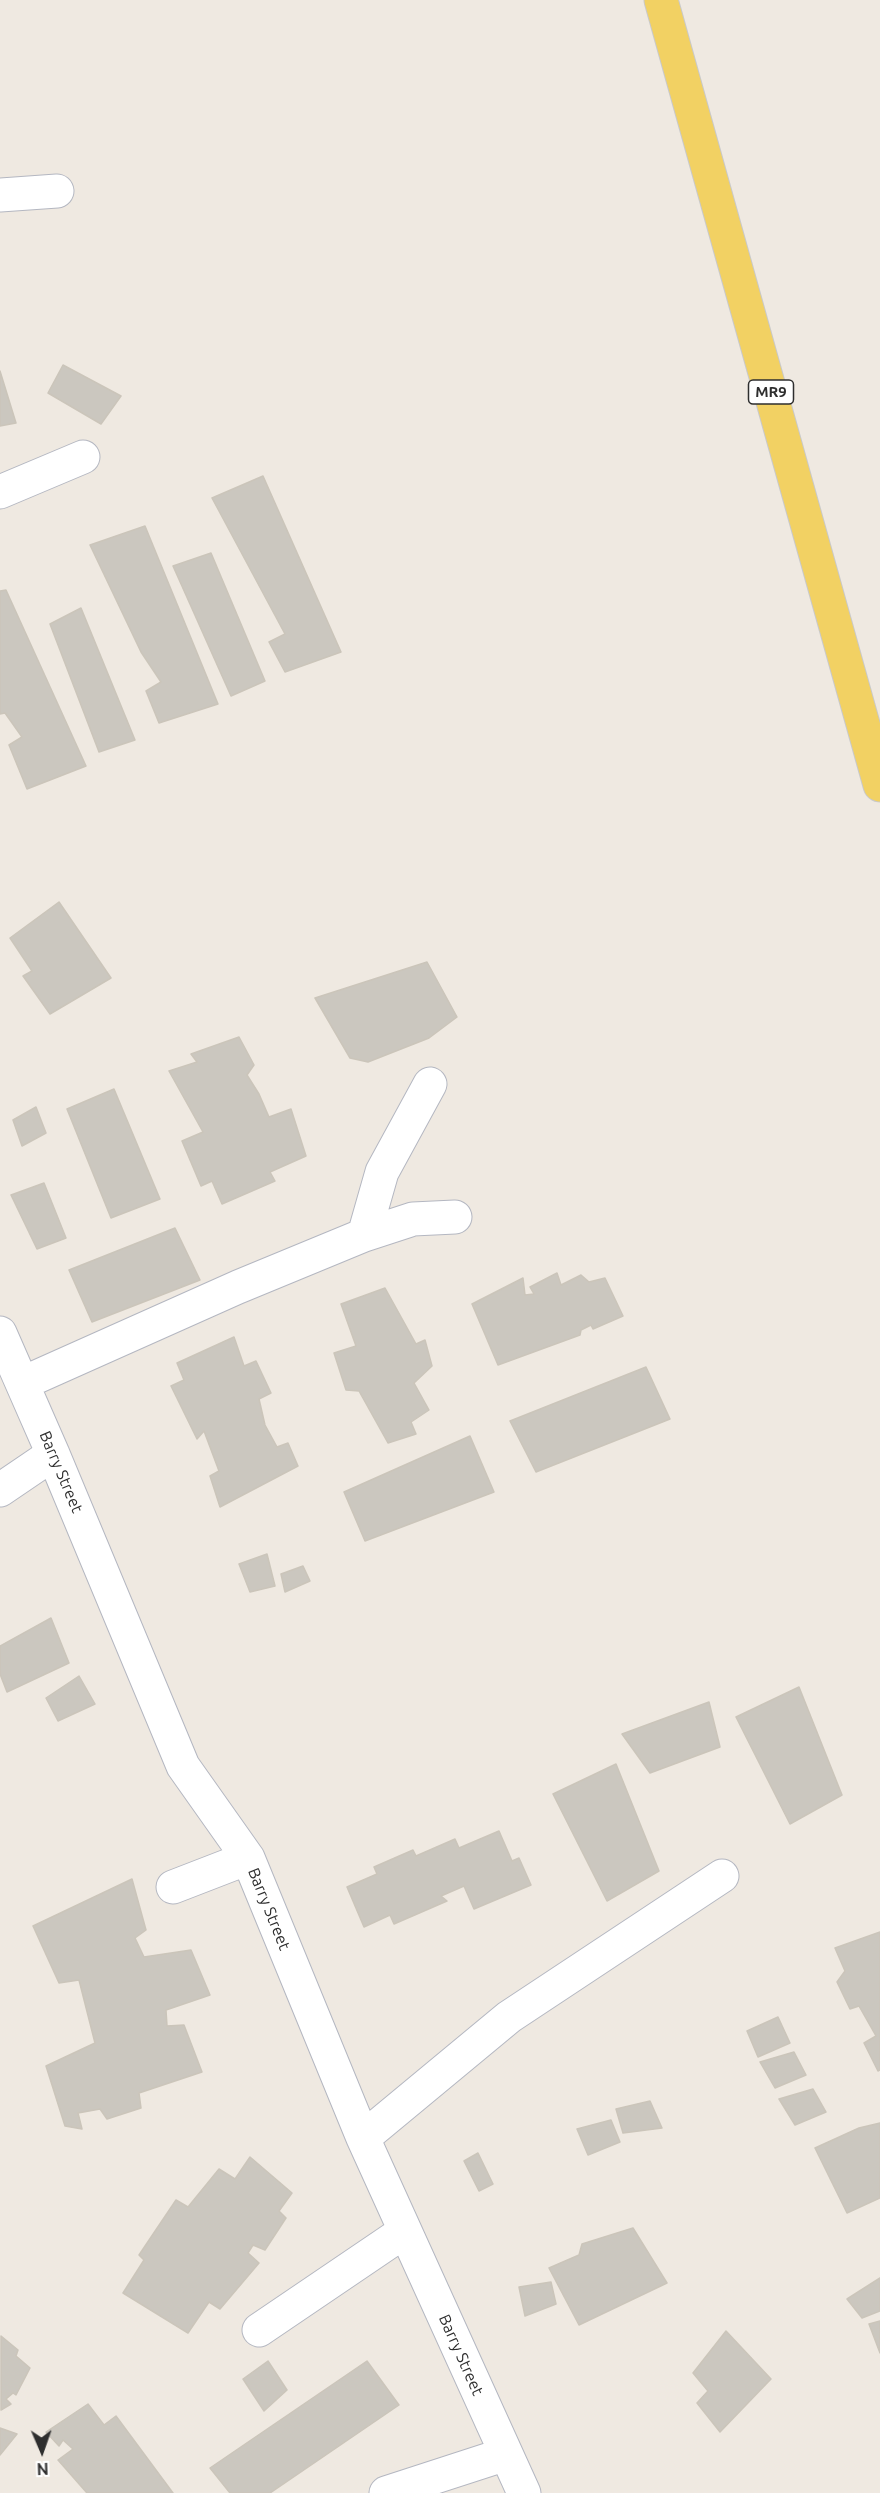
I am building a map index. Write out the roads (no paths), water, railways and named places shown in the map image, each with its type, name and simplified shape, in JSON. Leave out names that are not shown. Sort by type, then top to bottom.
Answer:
[{"type":"main road","name":"MR9","points":[[661,0],[880,785]]},
{"type":"street","points":[[0,195],[57,191]]},
{"type":"street","points":[[0,492],[83,457]]},
{"type":"street","points":[[364,1234],[382,1172],[430,1084]]},
{"type":"street","points":[[23,1383],[238,1287],[364,1234],[413,1219],[455,1216]]},
{"type":"street","name":"Barry Street","points":[[0,1333],[183,1766],[248,1858],[363,2138],[524,2493]]},
{"type":"street","points":[[0,1490],[53,1454]]},
{"type":"street","points":[[173,1887],[248,1858]]},
{"type":"street","points":[[363,2138],[509,2016],[722,1876]]},
{"type":"street","points":[[259,2330],[405,2231]]},
{"type":"street","points":[[386,2493],[506,2454]]}]
